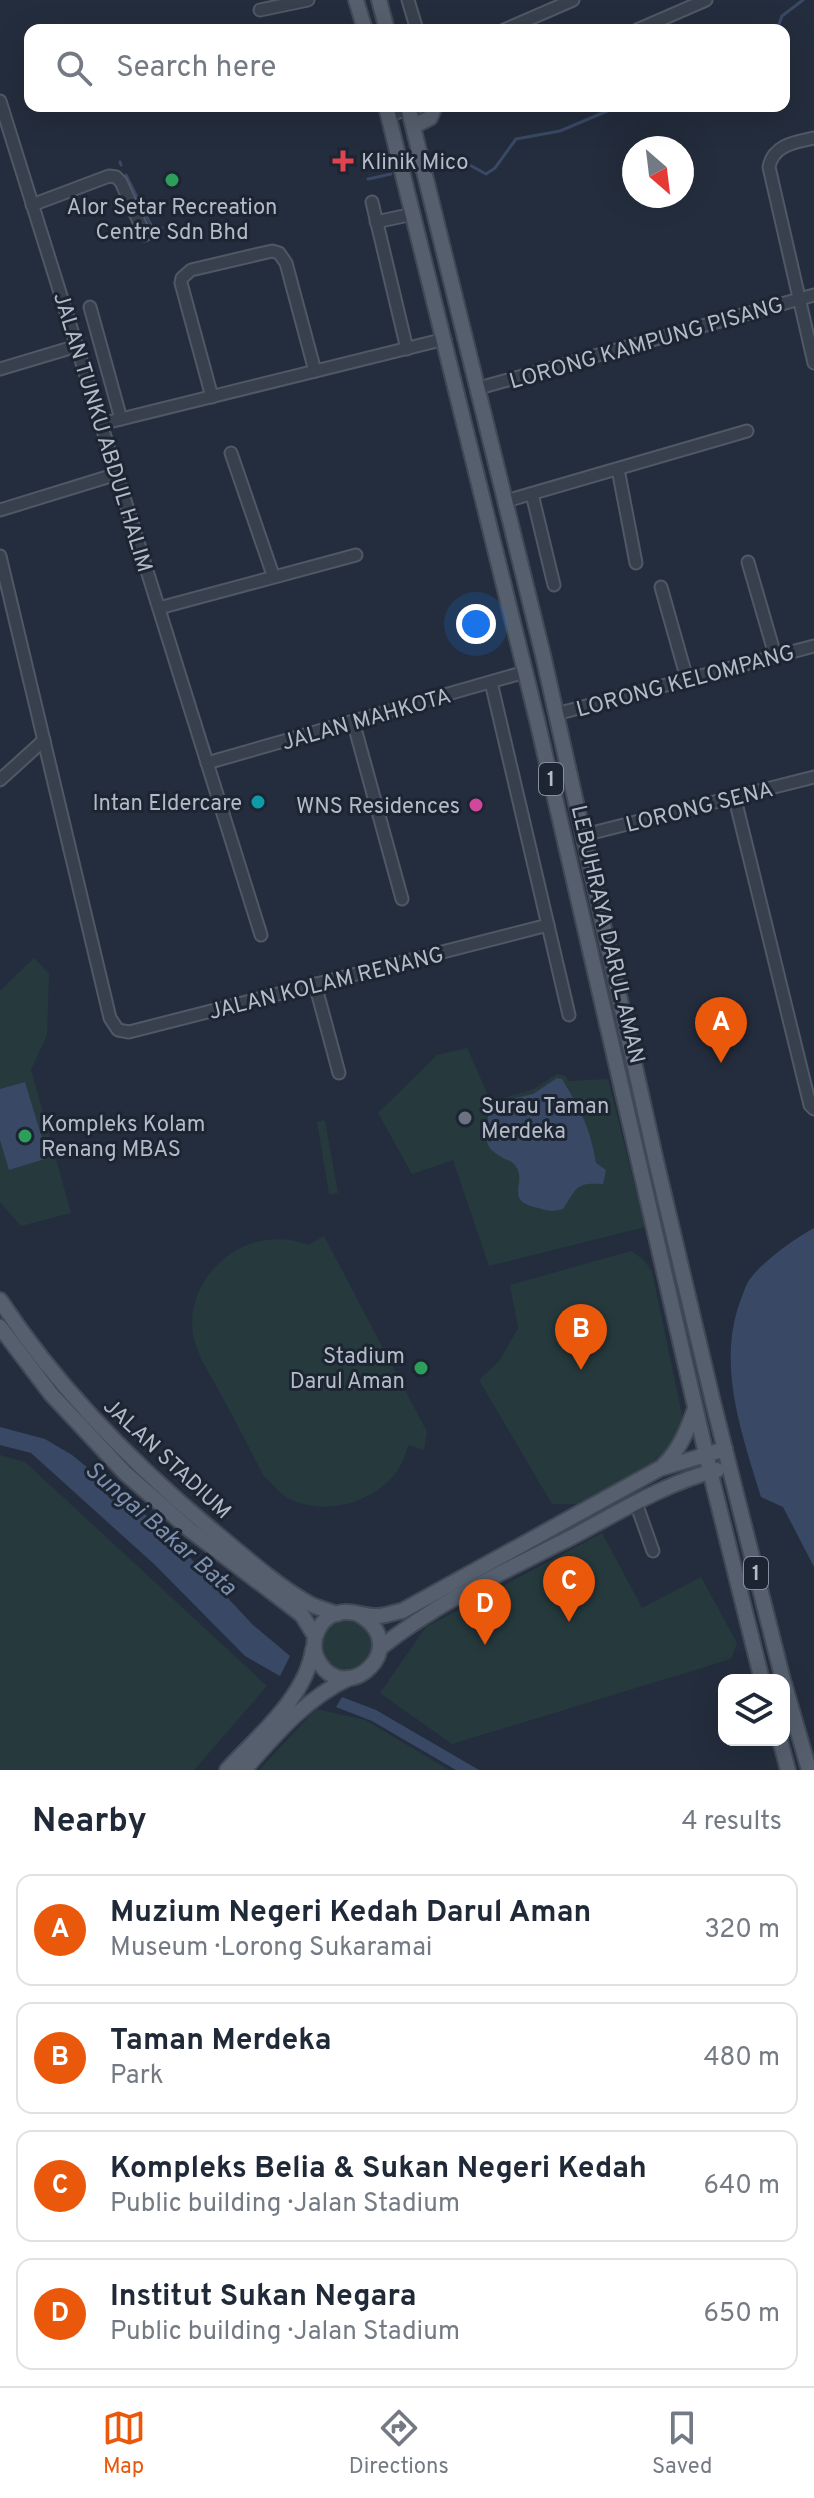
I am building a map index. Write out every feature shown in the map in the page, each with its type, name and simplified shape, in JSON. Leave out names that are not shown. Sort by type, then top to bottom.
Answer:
[{"type":"main road","points":[[356,0],[363,24]]},
{"type":"main road","points":[[379,0],[385,24]]},
{"type":"main road","name":"LEBUHRAYA DARUL AMAN","points":[[388,112],[525,672],[706,1455],[761,1674]]},
{"type":"main road","name":"LEBUHRAYA DARUL AMAN","points":[[413,112],[414,126],[584,835],[656,1161],[782,1674]]},
{"type":"main road","points":[[414,126],[430,118],[432,112]]},
{"type":"main road","name":"JALAN STADIUM","points":[[0,1300],[66,1388],[136,1463],[199,1520],[277,1581],[311,1604],[337,1614]]},
{"type":"main road","name":"JALAN STADIUM","points":[[0,1327],[51,1394],[125,1473],[190,1530],[302,1615],[314,1642]]},
{"type":"main road","points":[[659,1469],[676,1453],[695,1408]]},
{"type":"main road","points":[[227,1770],[292,1696],[310,1668],[319,1626],[337,1614],[378,1617],[402,1611],[659,1469],[725,1449]]},
{"type":"main road","points":[[244,1770],[307,1703],[325,1689],[362,1675],[371,1668],[380,1648],[414,1621],[672,1484],[729,1467]]},
{"type":"main road","points":[[358,1614],[375,1627],[380,1648]]},
{"type":"main road","points":[[314,1642],[322,1667],[330,1674],[350,1678]]},
{"type":"main road","name":"LEBUHRAYA DARUL AMAN","points":[[790,1702],[809,1770]]},
{"type":"main road","points":[[782,1746],[788,1770]]},
{"type":"street","points":[[260,10],[308,0]]},
{"type":"street","points":[[408,0],[415,24]]},
{"type":"street","points":[[518,24],[573,0]]},
{"type":"street","points":[[651,24],[706,0]]},
{"type":"street","name":"JALAN TUNKU ABDUL HALIM","points":[[0,101],[261,935]]},
{"type":"street","points":[[814,138],[794,142],[779,150],[770,158],[769,167],[814,363]]},
{"type":"street","points":[[0,146],[12,139]]},
{"type":"street","points":[[32,205],[109,176],[116,177],[145,235]]},
{"type":"street","points":[[372,202],[407,349]]},
{"type":"street","points":[[376,222],[413,214]]},
{"type":"street","points":[[212,397],[181,283],[191,270],[272,251],[279,253],[286,263],[315,371]]},
{"type":"street","name":"LORONG KAMPUNG PISANG","points":[[479,388],[814,295]]},
{"type":"street","points":[[90,307],[121,419]]},
{"type":"street","points":[[101,424],[445,339]]},
{"type":"street","points":[[0,369],[77,346]]},
{"type":"street","points":[[506,501],[747,431]]},
{"type":"street","points":[[231,453],[273,575]]},
{"type":"street","points":[[618,469],[636,563]]},
{"type":"street","points":[[0,510],[117,474]]},
{"type":"street","points":[[532,494],[554,585]]},
{"type":"street","points":[[159,608],[356,555]]},
{"type":"street","points":[[0,556],[44,740],[0,780]]},
{"type":"street","points":[[748,562],[775,655]]},
{"type":"street","points":[[661,587],[687,679]]},
{"type":"street","name":"LORONG KELOMPANG","points":[[556,714],[814,646]]},
{"type":"street","name":"JALAN MAHKOTA","points":[[207,763],[525,672]]},
{"type":"street","points":[[491,682],[569,1015]]},
{"type":"street","points":[[353,721],[402,899]]},
{"type":"street","name":"JALAN KOLAM RENANG","points":[[44,740],[110,1018],[118,1030],[129,1032],[548,925]]},
{"type":"street","name":"LORONG SENA","points":[[584,835],[814,777]]},
{"type":"street","points":[[734,795],[810,1105],[814,1109]]},
{"type":"street","points":[[315,984],[339,1073]]},
{"type":"street","points":[[636,1503],[653,1551]]},
{"type":"green space","name":"Kompleks Kolam Renang MBAS","points":[[34,958],[49,974],[47,1035],[31,1070],[71,1213],[21,1226],[0,1202],[0,991]]},
{"type":"green space","points":[[467,1048],[491,1102],[534,1089],[557,1074],[569,1081],[608,1079],[645,1227],[489,1266],[453,1160],[412,1174],[378,1113],[437,1055]]},
{"type":"green space","points":[[325,1120],[338,1193],[329,1194],[317,1122]]},
{"type":"green space","points":[[324,1236],[427,1432],[424,1450],[409,1445],[399,1468],[377,1490],[348,1504],[316,1506],[286,1497],[263,1475],[201,1357],[192,1330],[192,1317],[204,1281],[232,1253],[259,1241],[279,1239],[308,1245]]},
{"type":"green space","points":[[631,1251],[644,1260],[652,1272],[683,1420],[662,1461],[590,1504],[552,1504],[479,1380],[500,1360],[518,1328],[510,1285]]},
{"type":"green space","points":[[0,1455],[25,1462],[267,1686],[194,1770],[0,1770]]},
{"type":"green space","points":[[602,1533],[642,1608],[701,1577],[737,1643],[731,1659],[452,1744],[380,1693],[426,1627]]},
{"type":"green space","points":[[347,1618],[366,1626],[374,1645],[366,1664],[347,1672],[328,1664],[320,1645],[328,1626]]},
{"type":"green space","points":[[316,1709],[365,1720],[449,1770],[259,1770]]},
{"type":"water","points":[[557,1078],[562,1079],[584,1120],[596,1163],[606,1170],[603,1184],[582,1185],[574,1191],[563,1209],[550,1211],[527,1205],[521,1200],[518,1195],[518,1171],[513,1163],[495,1153],[488,1144],[488,1115],[485,1112],[490,1104],[533,1094]]},
{"type":"water","points":[[25,1082],[48,1158],[9,1170],[0,1140],[0,1089]]},
{"type":"water","points":[[814,1228],[814,1567],[783,1507],[761,1497],[734,1399],[731,1348],[734,1324],[748,1282],[778,1252]]},
{"type":"water","name":"Sungai Bakar Bata","points":[[0,1427],[45,1439],[72,1455],[164,1530],[253,1625],[290,1656],[280,1676],[245,1656],[154,1564],[31,1453],[0,1445]]},
{"type":"water","points":[[342,1697],[376,1710],[479,1770],[456,1770],[372,1721],[336,1707]]},
{"type":"waterway","points":[[779,24],[782,16],[803,0]]},
{"type":"waterway","points":[[436,163],[457,158],[486,174],[495,168],[516,139],[560,131],[605,112]]},
{"type":"waterway","points":[[368,179],[391,174]]},
{"type":"waterway","points":[[126,175],[154,231],[162,228]]},
{"type":"place","name":"Klinik Mico","points":[[343,161]]},
{"type":"place","name":"Alor Setar Recreation Centre Sdn Bhd","points":[[172,180]]},
{"type":"place","name":"Intan Eldercare","points":[[258,802]]},
{"type":"place","name":"WNS Residences","points":[[476,805]]},
{"type":"place","name":"Muzium Negeri Kedah Darul Aman","points":[[721,1063]]},
{"type":"place","name":"Surau Taman Merdeka","points":[[465,1118]]},
{"type":"place","name":"Kompleks Kolam Renang MBAS","points":[[25,1136]]},
{"type":"place","name":"Stadium Darul Aman","points":[[421,1368]]},
{"type":"place","name":"Taman Merdeka","points":[[581,1370]]},
{"type":"place","name":"Kompleks Belia & Sukan Negeri Kedah","points":[[569,1622]]},
{"type":"place","name":"Institut Sukan Negara","points":[[485,1645]]}]
